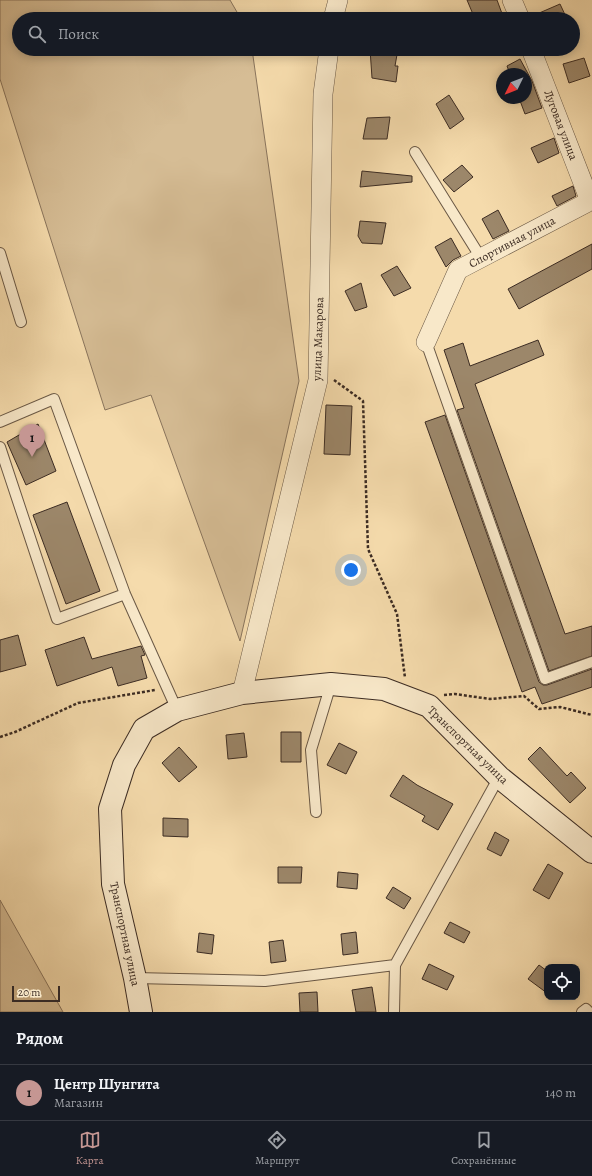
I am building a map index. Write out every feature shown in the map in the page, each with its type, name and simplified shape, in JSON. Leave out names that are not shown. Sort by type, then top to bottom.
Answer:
[{"type":"main road","name":"Транспортная улица","points":[[141,1012],[135,978],[113,884],[110,808],[124,765],[144,730],[177,710],[242,692],[330,684],[384,689],[429,706],[499,777],[592,852]]},
{"type":"street","points":[[335,12],[338,0]]},
{"type":"street","points":[[512,0],[517,12]]},
{"type":"street","name":"улица Макарова","points":[[242,692],[318,380],[323,94],[328,56]]},
{"type":"street","name":"Луговая улица","points":[[534,56],[591,200]]},
{"type":"street","name":"Спортивная улица","points":[[426,342],[458,270],[591,200]]},
{"type":"lane","points":[[415,152],[481,258]]},
{"type":"lane","points":[[0,253],[21,322]]},
{"type":"lane","points":[[426,342],[545,679],[592,662]]},
{"type":"lane","points":[[0,422],[54,399],[125,594],[177,710]]},
{"type":"lane","points":[[0,447],[57,619],[125,594]]},
{"type":"lane","points":[[316,812],[311,750],[330,684]]},
{"type":"lane","points":[[394,1012],[395,964],[499,777]]},
{"type":"lane","points":[[135,978],[265,981],[395,964]]},
{"type":"lane","points":[[582,1012],[586,1009],[589,1012]]},
{"type":"path","points":[[319,368],[363,401],[368,549],[397,614],[408,698]]},
{"type":"path","points":[[0,737],[15,732],[78,703],[167,688]]},
{"type":"path","points":[[440,695],[455,694],[490,699],[524,696],[539,708],[560,707],[592,715]]},
{"type":"shaded area","points":[[0,0],[230,0],[237,12],[12,12],[12,56],[253,56],[299,381],[240,641],[151,395],[105,410],[0,79]]},
{"type":"shaded area","points":[[0,900],[63,1012],[0,1012]]},
{"type":"building","points":[[467,0],[497,0],[501,12],[472,12]]},
{"type":"building","points":[[560,4],[564,12],[542,12]]},
{"type":"building","points":[[370,56],[397,56],[395,66],[398,66],[396,82],[372,78]]},
{"type":"building","points":[[584,58],[590,76],[569,83],[563,64]]},
{"type":"building","points":[[520,59],[525,68],[508,68],[507,66]]},
{"type":"building","points":[[532,81],[542,108],[525,114],[521,104],[532,104]]},
{"type":"building","points":[[449,95],[464,119],[450,129],[436,104]]},
{"type":"building","points":[[390,117],[387,139],[363,139],[367,118]]},
{"type":"building","points":[[554,138],[559,153],[538,163],[531,148]]},
{"type":"building","points":[[462,165],[473,177],[454,192],[443,180]]},
{"type":"building","points":[[362,171],[412,176],[412,182],[360,187]]},
{"type":"building","points":[[573,186],[576,196],[557,206],[552,196]]},
{"type":"building","points":[[498,210],[509,231],[493,239],[482,219]]},
{"type":"building","points":[[360,221],[386,223],[382,244],[362,243],[358,236]]},
{"type":"building","points":[[451,238],[461,256],[453,260],[446,267],[435,247]]},
{"type":"building","points":[[592,244],[592,269],[519,309],[508,289]]},
{"type":"building","points":[[397,266],[411,288],[394,296],[381,275]]},
{"type":"building","points":[[361,283],[367,307],[355,311],[345,291]]},
{"type":"building","points":[[538,340],[544,355],[475,384],[565,634],[592,626],[592,656],[549,671],[457,410],[464,408],[444,350],[463,343],[470,366]]},
{"type":"building","points":[[326,405],[352,406],[350,455],[324,454]]},
{"type":"building","points":[[445,415],[539,682],[543,685],[547,685],[592,669],[592,687],[542,704],[535,687],[522,692],[425,422]]},
{"type":"building","points":[[38,424],[56,471],[26,485],[7,442]]},
{"type":"building","points":[[67,502],[100,591],[66,604],[33,515]]},
{"type":"building","points":[[18,635],[26,665],[0,672],[0,640]]},
{"type":"building","points":[[84,637],[92,659],[141,646],[145,655],[141,656],[147,678],[118,686],[112,667],[57,686],[45,650]]},
{"type":"building","points":[[281,732],[301,732],[301,762],[281,762]]},
{"type":"building","points":[[244,733],[247,757],[228,759],[226,735]]},
{"type":"building","points":[[339,743],[357,752],[346,774],[327,765]]},
{"type":"building","points":[[179,747],[197,767],[179,782],[162,763]]},
{"type":"building","points":[[540,747],[567,776],[571,772],[586,788],[570,803],[528,759]]},
{"type":"building","points":[[403,775],[417,785],[453,804],[438,830],[422,821],[425,816],[390,796]]},
{"type":"building","points":[[163,818],[188,819],[188,837],[163,836]]},
{"type":"building","points":[[495,832],[509,840],[501,856],[487,849]]},
{"type":"building","points":[[548,864],[563,873],[549,899],[533,890]]},
{"type":"building","points":[[278,867],[302,867],[301,883],[278,883]]},
{"type":"building","points":[[338,872],[358,874],[357,889],[337,887]]},
{"type":"building","points":[[393,887],[411,898],[404,909],[386,898]]},
{"type":"building","points":[[450,922],[470,932],[464,943],[444,933]]},
{"type":"building","points":[[356,932],[358,953],[343,955],[341,934]]},
{"type":"building","points":[[199,933],[214,935],[212,954],[197,952]]},
{"type":"building","points":[[283,940],[286,961],[271,963],[269,942]]},
{"type":"building","points":[[429,964],[454,976],[447,990],[422,979]]},
{"type":"building","points":[[539,965],[544,969],[544,991],[528,979]]},
{"type":"building","points":[[372,987],[376,1012],[356,1012],[352,990]]},
{"type":"building","points":[[317,992],[318,1012],[300,1012],[299,993]]},
{"type":"place","name":"Центр Шунгита","points":[[32,457]]}]
